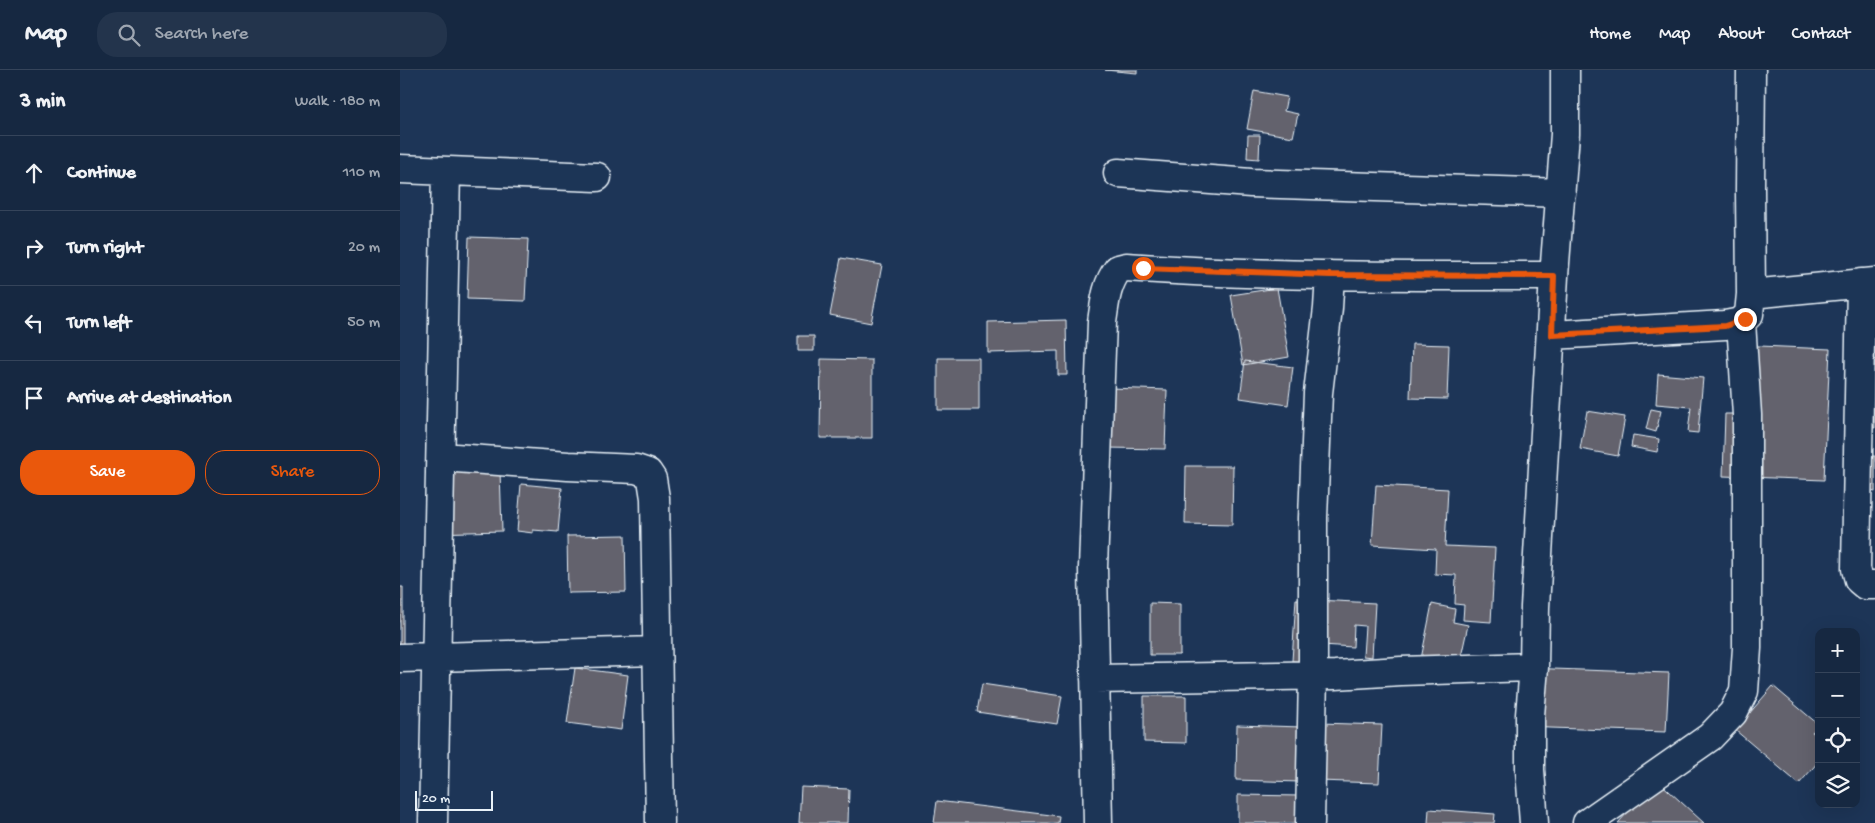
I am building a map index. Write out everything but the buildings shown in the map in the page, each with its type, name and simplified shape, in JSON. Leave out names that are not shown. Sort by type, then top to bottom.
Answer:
[{"type":"street","points":[[1534,823],[1530,770],[1530,715],[1554,276],[1565,134],[1566,70]]},
{"type":"street","points":[[1552,335],[1725,326],[1741,322],[1749,314],[1752,294],[1750,70]]},
{"type":"street","points":[[400,169],[597,177]]},
{"type":"street","points":[[433,823],[446,172]]},
{"type":"street","points":[[1118,173],[1251,183],[1561,193]]},
{"type":"street","points":[[1098,823],[1093,568],[1102,322],[1108,287],[1118,268],[1330,275],[1554,276]]},
{"type":"street","points":[[1310,823],[1313,675],[1312,518],[1318,393],[1330,275]]},
{"type":"street","points":[[1752,294],[1868,283],[1856,569],[1858,580],[1865,585],[1875,585]]},
{"type":"street","points":[[1587,823],[1710,737],[1733,713],[1744,691],[1747,648],[1747,415],[1741,322]]},
{"type":"street","points":[[441,457],[636,469],[648,474],[654,484],[660,823]]},
{"type":"street","points":[[400,658],[658,651]]},
{"type":"street","points":[[1095,679],[1313,675],[1534,666]]},
{"type":"route","points":[[1143,268],[1183,271],[1330,275],[1554,276],[1552,335],[1725,326],[1741,322],[1745,319]]}]
